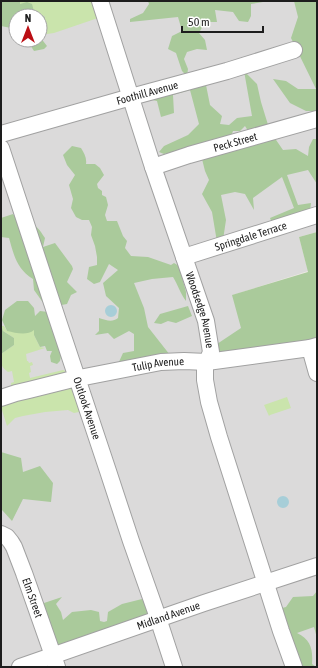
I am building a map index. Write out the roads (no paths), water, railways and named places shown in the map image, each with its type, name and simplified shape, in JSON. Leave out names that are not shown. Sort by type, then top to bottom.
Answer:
[{"type":"street","name":"Woodsedge Avenue","points":[[100,1],[153,167],[199,299],[208,330],[212,352],[205,367],[204,374],[211,408],[281,631],[294,667]]},
{"type":"street","name":"Foothill Avenue","points":[[1,134],[227,71],[294,50]]},
{"type":"street","name":"Peck Street","points":[[153,167],[189,155],[317,119]]},
{"type":"street","name":"Outlook Avenue","points":[[1,148],[174,667]]},
{"type":"street","name":"Springdale Terrace","points":[[184,257],[317,215]]},
{"type":"street","name":"Tulip Avenue","points":[[1,398],[16,393],[78,379],[161,362],[207,362],[314,347]]},
{"type":"street","points":[[314,347],[317,373]]},
{"type":"street","name":"Elm Street","points":[[1,534],[6,537],[14,547],[55,662]]},
{"type":"street","name":"Midland Avenue","points":[[20,667],[55,662],[158,619],[317,566]]},
{"type":"water","points":[[109,305],[113,305],[117,311],[113,317],[109,317],[105,313],[105,309]]},
{"type":"water","points":[[281,496],[285,496],[289,502],[285,508],[281,508],[277,504],[277,500]]}]
